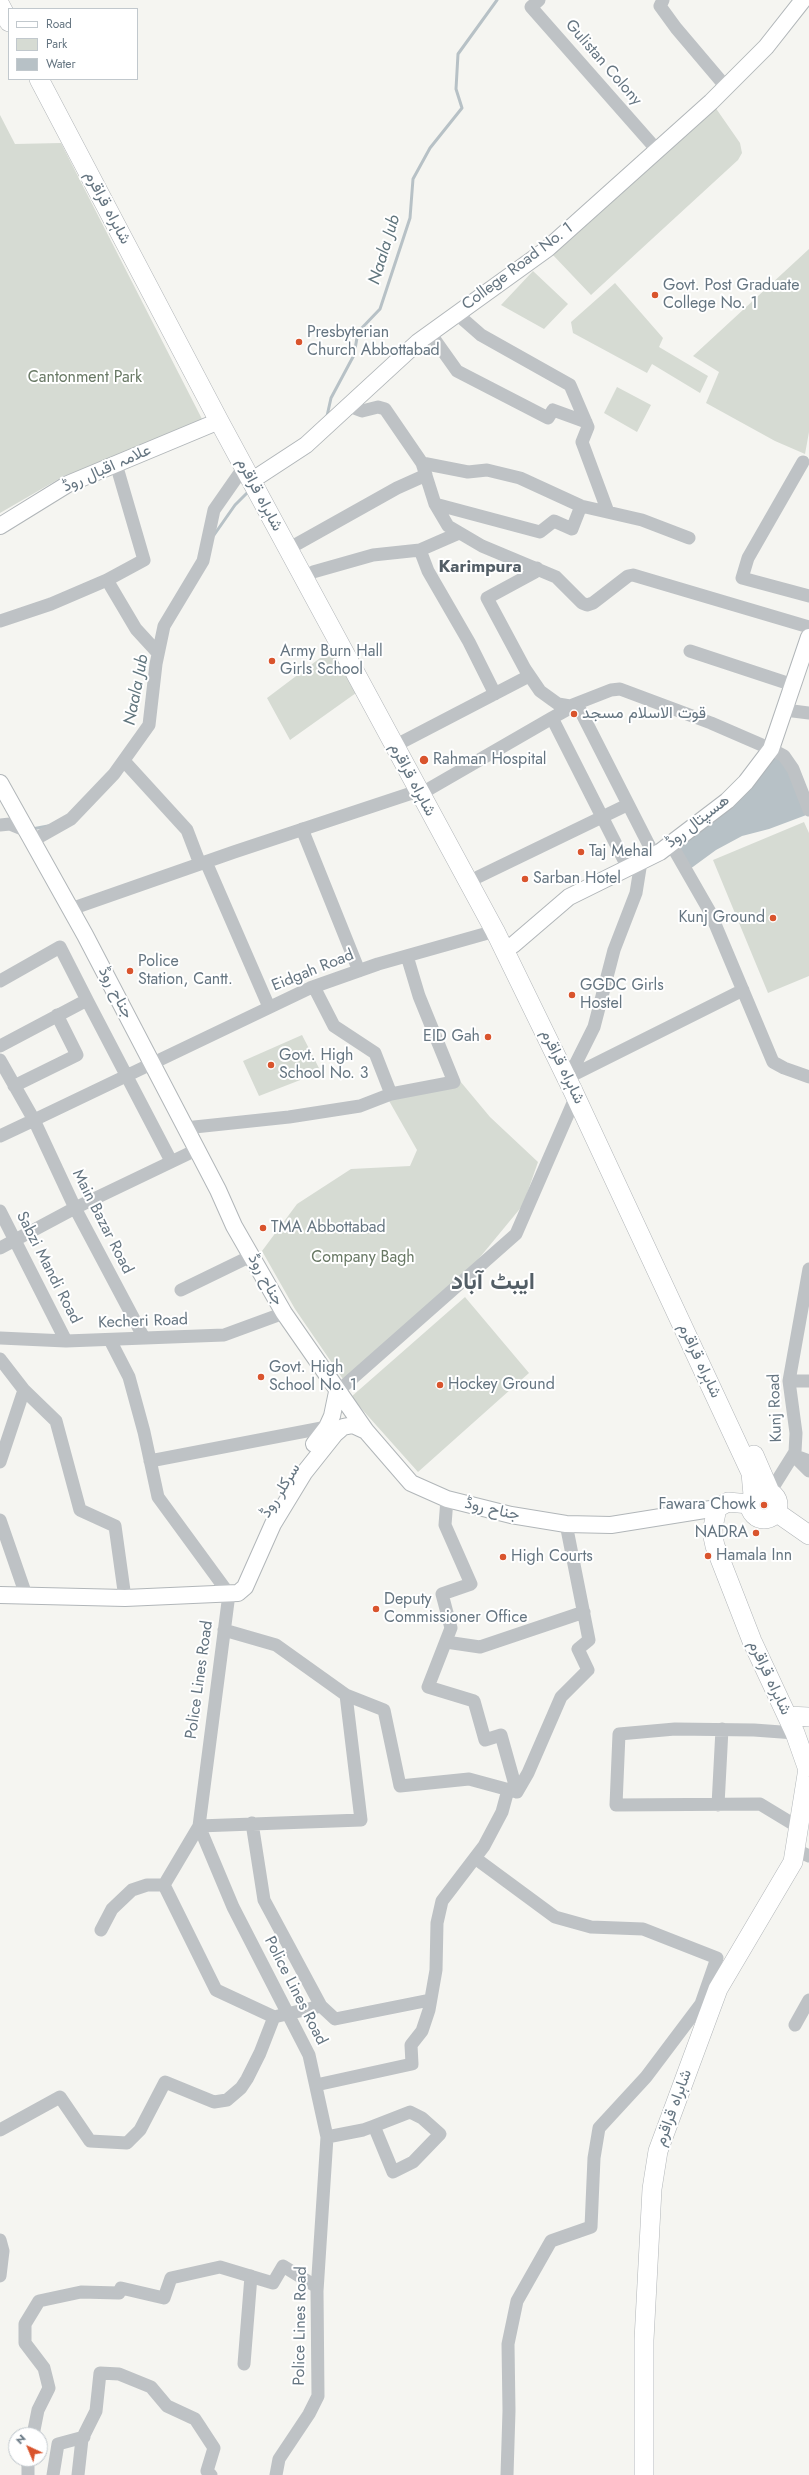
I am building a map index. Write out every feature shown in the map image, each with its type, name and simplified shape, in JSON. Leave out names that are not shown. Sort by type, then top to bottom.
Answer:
[{"type":"highway","points":[[0,5],[8,20]]},
{"type":"highway","name":"شاہراہ قراقرم","points":[[40,80],[219,421],[297,544],[313,572],[404,741],[423,790],[478,877],[513,945],[575,1070],[757,1497]]},
{"type":"highway","name":"شاہراہ قراقرم","points":[[52,80],[252,475],[423,790],[495,931],[576,1096],[751,1473],[757,1497],[752,1513],[759,1518],[768,1518],[776,1512],[778,1503],[757,1497]]},
{"type":"highway","points":[[717,1508],[728,1502],[757,1497]]},
{"type":"highway","name":"شاہراہ قراقرم","points":[[644,2475],[644,2340],[652,2190],[658,2151],[718,1989],[780,1888],[793,1862],[802,1853],[798,1827],[808,1764],[795,1733],[762,1666],[714,1546],[712,1532],[717,1508]]},
{"type":"highway","points":[[776,1512],[808,1533]]},
{"type":"highway","points":[[787,1716],[809,1717]]},
{"type":"main road","name":"College Road No. 1","points":[[252,475],[306,445],[396,362],[430,333],[547,249],[726,87],[766,47],[803,0]]},
{"type":"main road","name":"علامہ اقبال روڈ","points":[[0,526],[68,484],[219,421]]},
{"type":"main road","name":"ھسپتال روڈ","points":[[513,945],[569,897],[641,861],[671,844],[727,801],[746,782],[771,749],[809,638]]},
{"type":"main road","name":"جناح روڈ","points":[[0,783],[71,909],[251,1256],[284,1313],[356,1418],[411,1483],[447,1499],[511,1515],[566,1524],[611,1525],[717,1508]]},
{"type":"main road","name":"سرکلر روڈ","points":[[229,1594],[263,1519],[278,1493],[295,1466],[331,1431],[332,1416],[337,1392]]},
{"type":"main road","points":[[331,1431],[346,1418],[356,1418]]},
{"type":"main road","points":[[331,1431],[354,1425],[366,1431]]},
{"type":"main road","points":[[0,1595],[125,1598],[229,1594]]},
{"type":"street","name":"Gulistan Colony","points":[[539,0],[531,8],[657,150]]},
{"type":"street","points":[[663,0],[660,6],[672,23],[726,87]]},
{"type":"street","points":[[457,314],[481,335],[570,385],[588,427],[582,442],[608,512]]},
{"type":"street","points":[[430,333],[456,371],[548,418],[553,410],[586,422]]},
{"type":"street","points":[[349,406],[362,411],[378,407],[385,409],[424,469],[435,504],[448,526],[482,546],[556,577],[582,603],[587,605],[598,600],[628,576],[633,575],[809,638]]},
{"type":"street","points":[[803,462],[748,558],[742,578],[809,596]]},
{"type":"street","points":[[0,621],[51,604],[107,580],[144,560],[116,464]]},
{"type":"street","points":[[297,544],[397,488],[424,469],[468,472],[486,470],[513,476],[581,506],[642,520],[689,538]]},
{"type":"street","points":[[0,824],[10,824],[30,836],[71,819],[114,774],[124,761],[149,725],[158,653],[164,626],[203,561],[214,510],[252,475]]},
{"type":"street","points":[[435,504],[540,532],[554,521],[572,528],[581,506]]},
{"type":"street","points":[[313,572],[373,555],[420,550],[459,533]]},
{"type":"street","points":[[420,550],[428,571],[469,642],[495,694]]},
{"type":"street","points":[[537,568],[536,572],[487,598],[527,673],[540,691],[558,704],[577,704]]},
{"type":"street","points":[[107,580],[136,629],[158,653]]},
{"type":"street","points":[[690,651],[794,685]]},
{"type":"street","points":[[404,741],[495,694],[527,673]]},
{"type":"street","points":[[71,909],[302,829],[423,790],[577,704],[611,690],[620,689],[711,723],[784,756],[793,769],[809,810]]},
{"type":"street","points":[[575,1070],[594,1027],[614,950],[636,893],[641,861],[627,805],[577,704]]},
{"type":"street","points":[[785,710],[809,713]]},
{"type":"street","points":[[552,718],[604,817],[641,861]]},
{"type":"street","points":[[124,761],[187,830],[270,1007]]},
{"type":"street","points":[[0,824],[6,818],[11,803]]},
{"type":"street","points":[[478,877],[627,805]]},
{"type":"street","points":[[302,829],[359,971]]},
{"type":"street","points":[[671,844],[710,912],[773,1062],[784,1068],[809,1077]]},
{"type":"street","name":"Eidgah Road","points":[[152,1063],[314,987],[407,956],[495,931]]},
{"type":"street","points":[[0,981],[60,947],[171,1161]]},
{"type":"street","points":[[185,1128],[289,1117],[360,1106],[391,1094],[454,1082],[419,996],[407,956]]},
{"type":"street","points":[[314,987],[334,1026],[375,1053],[391,1094]]},
{"type":"street","points":[[575,1070],[743,990]]},
{"type":"street","points":[[0,1046],[87,1000]]},
{"type":"street","points":[[14,1086],[77,1055],[57,1015]]},
{"type":"street","name":"Main Bazar Road","points":[[0,1060],[34,1120],[75,1208],[144,1338]]},
{"type":"street","points":[[0,1136],[152,1063]]},
{"type":"street","points":[[337,1392],[516,1234],[576,1096]]},
{"type":"street","points":[[0,1248],[75,1208],[196,1150]]},
{"type":"street","name":"Sabzi Mandi Road","points":[[0,1211],[66,1341]]},
{"type":"street","points":[[181,1290],[251,1256]]},
{"type":"street","name":"Kunj Road","points":[[757,1497],[793,1455],[796,1433],[789,1381],[809,1269]]},
{"type":"street","name":"Kecheri Road","points":[[0,1338],[66,1341],[224,1335],[284,1313]]},
{"type":"street","points":[[110,1340],[129,1377],[158,1497],[229,1594]]},
{"type":"street","points":[[0,1359],[24,1390],[56,1421],[80,1510],[115,1526],[125,1598]]},
{"type":"street","points":[[789,1381],[809,1381]]},
{"type":"street","points":[[0,1462],[24,1390]]},
{"type":"street","points":[[150,1461],[331,1431]]},
{"type":"street","points":[[793,1455],[809,1461]]},
{"type":"street","points":[[793,1455],[809,1471]]},
{"type":"street","points":[[447,1499],[445,1525],[471,1584],[442,1594],[451,1628],[428,1687],[474,1701],[485,1740],[501,1735],[512,1791]]},
{"type":"street","points":[[0,1520],[26,1595]]},
{"type":"street","points":[[316,2085],[412,2064],[411,2045],[422,2031],[436,1970],[438,1923],[442,1901],[475,1858],[502,1812],[512,1791],[528,1773],[561,1697],[588,1670],[578,1648],[589,1640],[566,1524]]},
{"type":"street","name":"Police Lines Road","points":[[229,1594],[199,1826],[233,1907],[309,2055],[327,2137],[317,2287],[318,2396],[309,2414],[279,2459],[276,2475]]},
{"type":"street","points":[[446,1642],[480,1647],[584,1612]]},
{"type":"street","points":[[224,1630],[276,1645],[346,1695],[384,1710],[400,1786],[469,1779],[512,1791]]},
{"type":"street","points":[[164,1885],[199,1826],[361,1820],[346,1695]]},
{"type":"street","points":[[795,1733],[722,1729],[675,1729],[619,1734],[616,1805],[760,1804],[798,1827]]},
{"type":"street","points":[[718,1804],[722,1729]]},
{"type":"street","points":[[252,1824],[264,1900],[321,2006],[334,2019],[430,2000]]},
{"type":"street","points":[[475,1858],[555,1917],[591,1927],[642,1929],[717,1958],[701,2004],[646,2077],[599,2128],[594,2158],[591,2227],[550,2241],[517,2301],[508,2344],[509,2412],[507,2475]]},
{"type":"street","points":[[102,1930],[112,1909],[132,1890],[147,1885],[164,1885]]},
{"type":"street","points":[[164,1885],[216,1990],[274,2018],[287,2013],[321,2006]]},
{"type":"street","points":[[795,2025],[809,2000]]},
{"type":"street","points":[[0,2130],[60,2096],[90,2141],[126,2143],[140,2130],[165,2082],[214,2102],[227,2100],[241,2088],[260,2053],[274,2018]]},
{"type":"street","points":[[327,2137],[374,2126],[410,2112],[422,2118],[440,2134],[413,2162],[393,2172],[374,2126]]},
{"type":"street","points":[[0,2240],[3,2251],[0,2276]]},
{"type":"street","points":[[35,2427],[38,2410],[49,2388],[44,2368],[25,2343],[25,2324],[39,2301],[82,2292],[119,2293],[121,2288],[164,2298],[171,2278],[220,2267],[273,2283],[283,2266],[317,2287]]},
{"type":"street","points":[[244,2364],[251,2276]]},
{"type":"street","points":[[78,2475],[84,2437],[96,2411],[100,2373],[119,2374],[151,2387],[167,2406],[195,2419],[214,2448],[207,2471],[210,2475]]},
{"type":"street","points":[[53,2475],[58,2444],[84,2437]]},
{"type":"green space","points":[[715,107],[740,143],[742,153],[738,160],[591,295],[552,254]]},
{"type":"green space","name":"Cantonment Park","points":[[0,115],[15,144],[61,143],[202,419],[166,444],[64,476],[0,513]]},
{"type":"green space","points":[[809,249],[809,432],[805,454],[775,441],[706,403],[719,372],[693,356]]},
{"type":"green space","points":[[533,271],[568,304],[544,329],[501,305]]},
{"type":"green space","points":[[615,283],[663,338],[659,347],[708,376],[700,393],[652,364],[647,373],[573,333],[571,322]]},
{"type":"green space","points":[[617,387],[651,405],[637,432],[604,413]]},
{"type":"green space","points":[[332,649],[356,693],[290,740],[267,698]]},
{"type":"green space","name":"Kunj Ground","points":[[804,822],[809,833],[809,976],[768,993],[713,860]]},
{"type":"green space","points":[[302,1035],[321,1072],[259,1096],[243,1061]]},
{"type":"green space","name":"Company Bagh","points":[[460,1081],[490,1117],[538,1162],[523,1205],[462,1279],[345,1382],[295,1309],[262,1251],[297,1204],[351,1169],[410,1166],[417,1150],[388,1099]]},
{"type":"green space","name":"Hockey Ground","points":[[465,1297],[529,1373],[418,1472],[351,1397]]},
{"type":"water","points":[[771,752],[783,759],[809,814],[769,829],[742,836],[716,850],[690,869],[675,846]]},
{"type":"waterway","name":"Naala Jub","points":[[327,416],[331,398],[354,355],[358,332],[380,309],[410,218],[413,179],[430,148],[462,108],[456,89],[458,54],[497,0]]},
{"type":"waterway","name":"Naala Jub","points":[[214,535],[235,505],[247,493]]},
{"type":"waterway","name":"Naala Jub","points":[[32,829],[48,826]]},
{"type":"place","name":"Govt. Post Graduate College No. 1","points":[[655,295]]},
{"type":"place","name":"Presbyterian Church Abbottabad","points":[[299,342]]},
{"type":"place","name":"Army Burn Hall Girls School","points":[[272,661]]},
{"type":"place","name":"قوت الاسلام مسجد","points":[[574,714]]},
{"type":"place","name":"Rahman Hospital","points":[[424,760]]},
{"type":"place","name":"Taj Mehal","points":[[581,852]]},
{"type":"place","name":"Sarban Hotel","points":[[525,879]]},
{"type":"place","name":"Kunj Ground","points":[[773,918]]},
{"type":"place","name":"Police Station, Cantt.","points":[[130,971]]},
{"type":"place","name":"GGDC Girls Hostel","points":[[572,995]]},
{"type":"place","name":"EID Gah","points":[[488,1037]]},
{"type":"place","name":"Govt. High School No. 3","points":[[271,1065]]},
{"type":"place","name":"TMA Abbottabad","points":[[263,1228]]},
{"type":"place","name":"Govt. High School No. 1","points":[[261,1377]]},
{"type":"place","name":"Hockey Ground","points":[[440,1385]]},
{"type":"place","name":"Fawara Chowk","points":[[764,1505]]},
{"type":"place","name":"NADRA","points":[[756,1533]]},
{"type":"place","name":"Hamala Inn","points":[[708,1556]]},
{"type":"place","name":"High Courts","points":[[503,1557]]},
{"type":"place","name":"Deputy Commissioner Office","points":[[376,1609]]},
{"type":"district","name":"Karimpura","points":[[480,568]]},
{"type":"district","name":"ایبٹ آباد","points":[[493,1283]]}]
